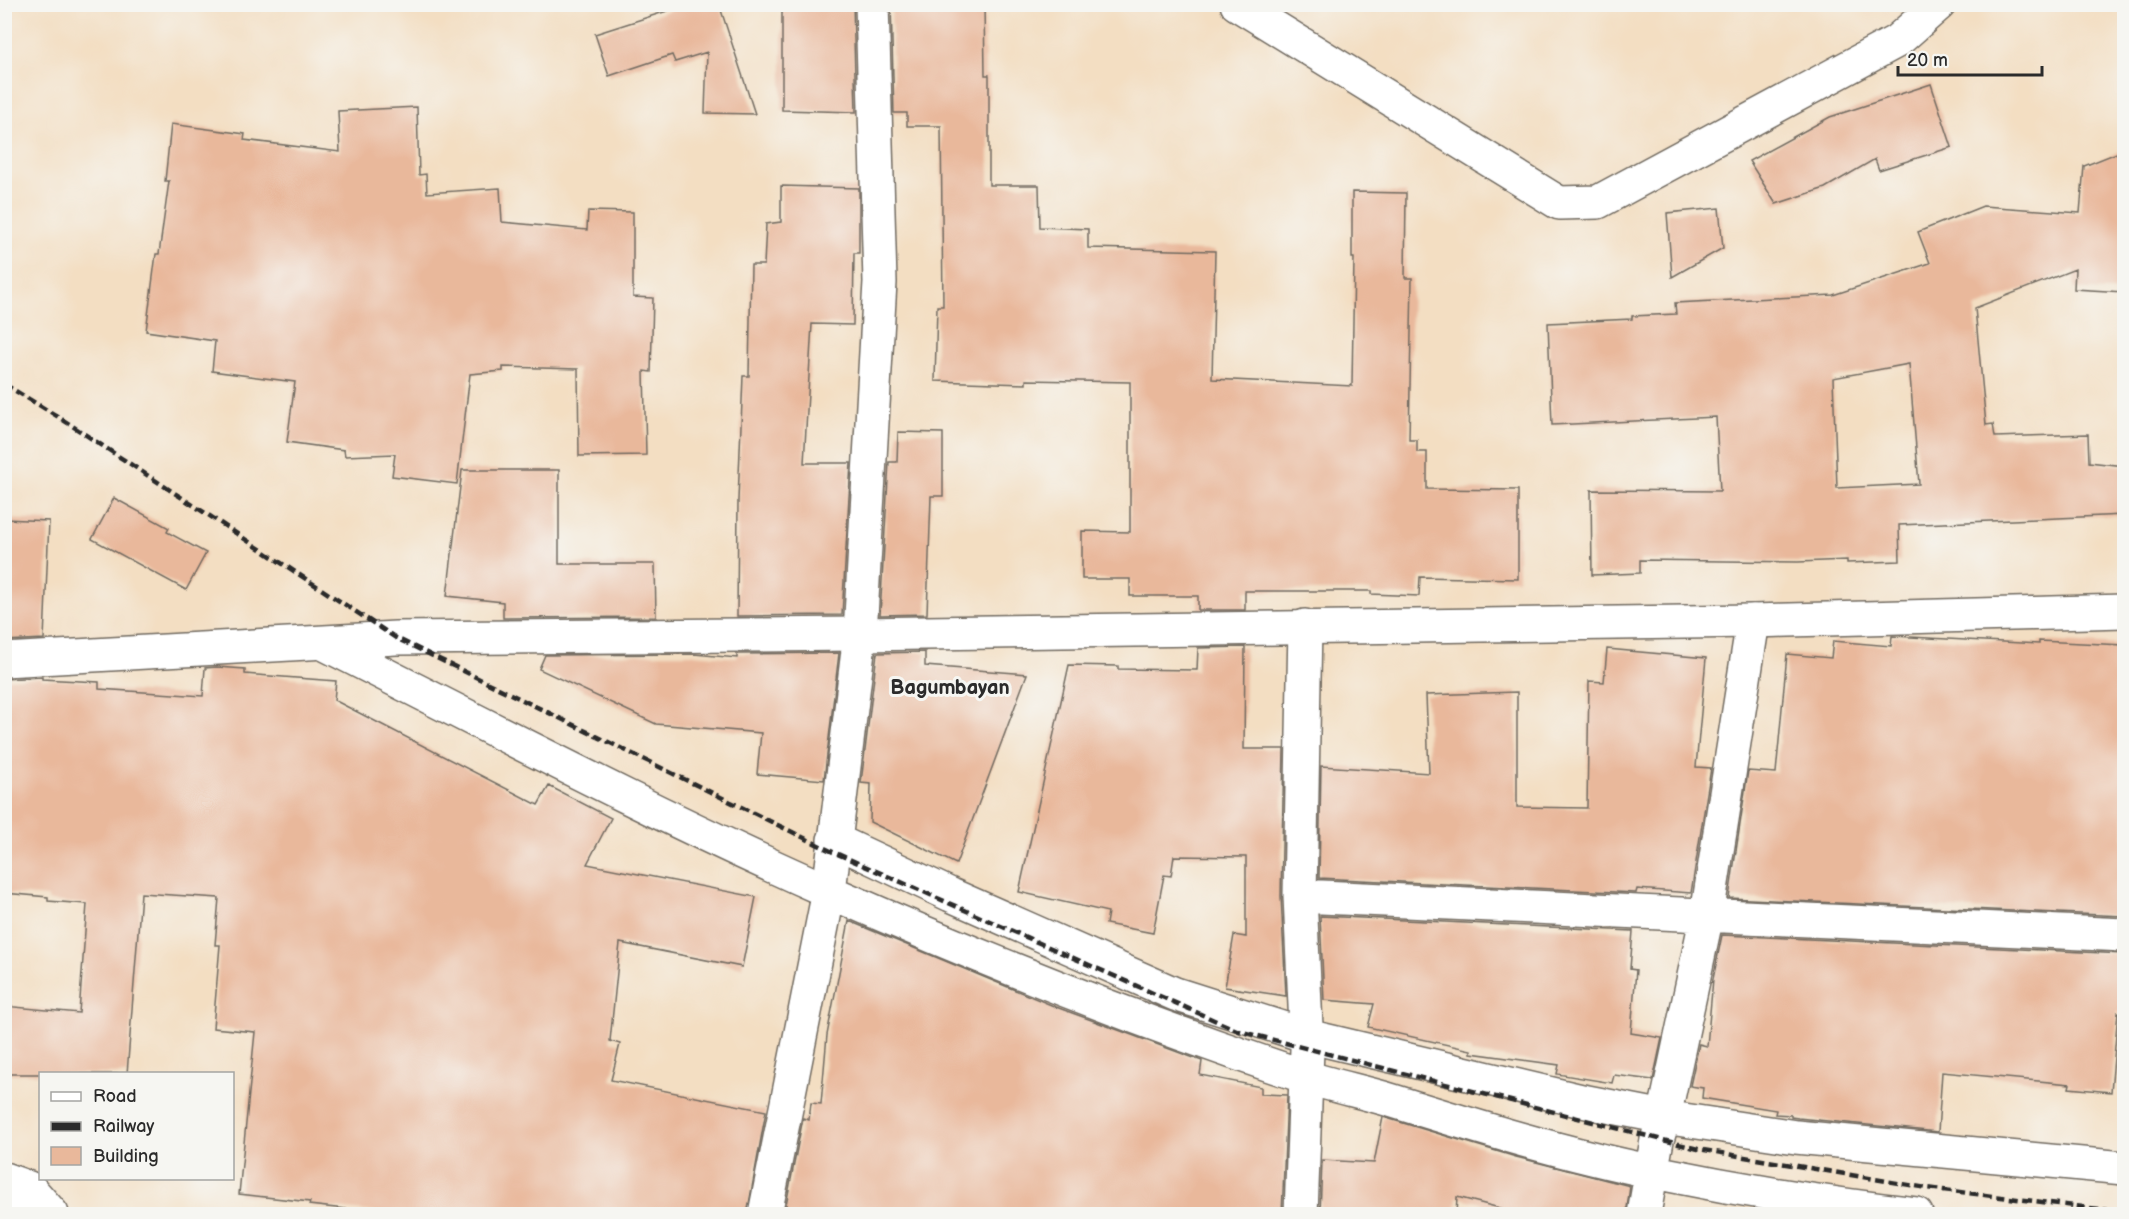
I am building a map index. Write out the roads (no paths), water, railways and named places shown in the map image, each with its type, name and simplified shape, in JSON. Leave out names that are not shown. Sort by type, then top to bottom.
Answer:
[{"type":"street","points":[[765,1215],[829,891],[860,634],[880,282],[872,4]]},
{"type":"street","points":[[1237,4],[1559,202],[1598,202],[1897,41],[1939,4]]},
{"type":"street","points":[[4,660],[396,638],[860,634],[1753,621],[2124,612]]},
{"type":"street","points":[[1644,1215],[1657,1140],[1664,1117],[1707,915],[1753,621]]},
{"type":"street","points":[[1301,1215],[1307,1036],[1300,896],[1305,626]]},
{"type":"street","points":[[323,643],[594,781],[829,891],[1121,1012],[1306,1077],[1494,1132],[1651,1172],[1840,1205],[1916,1215]]},
{"type":"street","points":[[834,840],[951,895],[1175,994],[1307,1036],[1582,1101],[1664,1117],[1796,1137],[2124,1168]]},
{"type":"street","points":[[1300,896],[2124,935]]},
{"type":"street","points":[[4,1179],[29,1188],[52,1215]]},
{"type":"street","points":[[4,1212],[40,1215]]},
{"type":"railway","points":[[4,384],[57,416],[396,638],[833,852],[1239,1031],[1698,1149],[1927,1188],[2124,1212]]},
{"type":"district","name":"Bagumbayan","points":[[950,687]]}]
